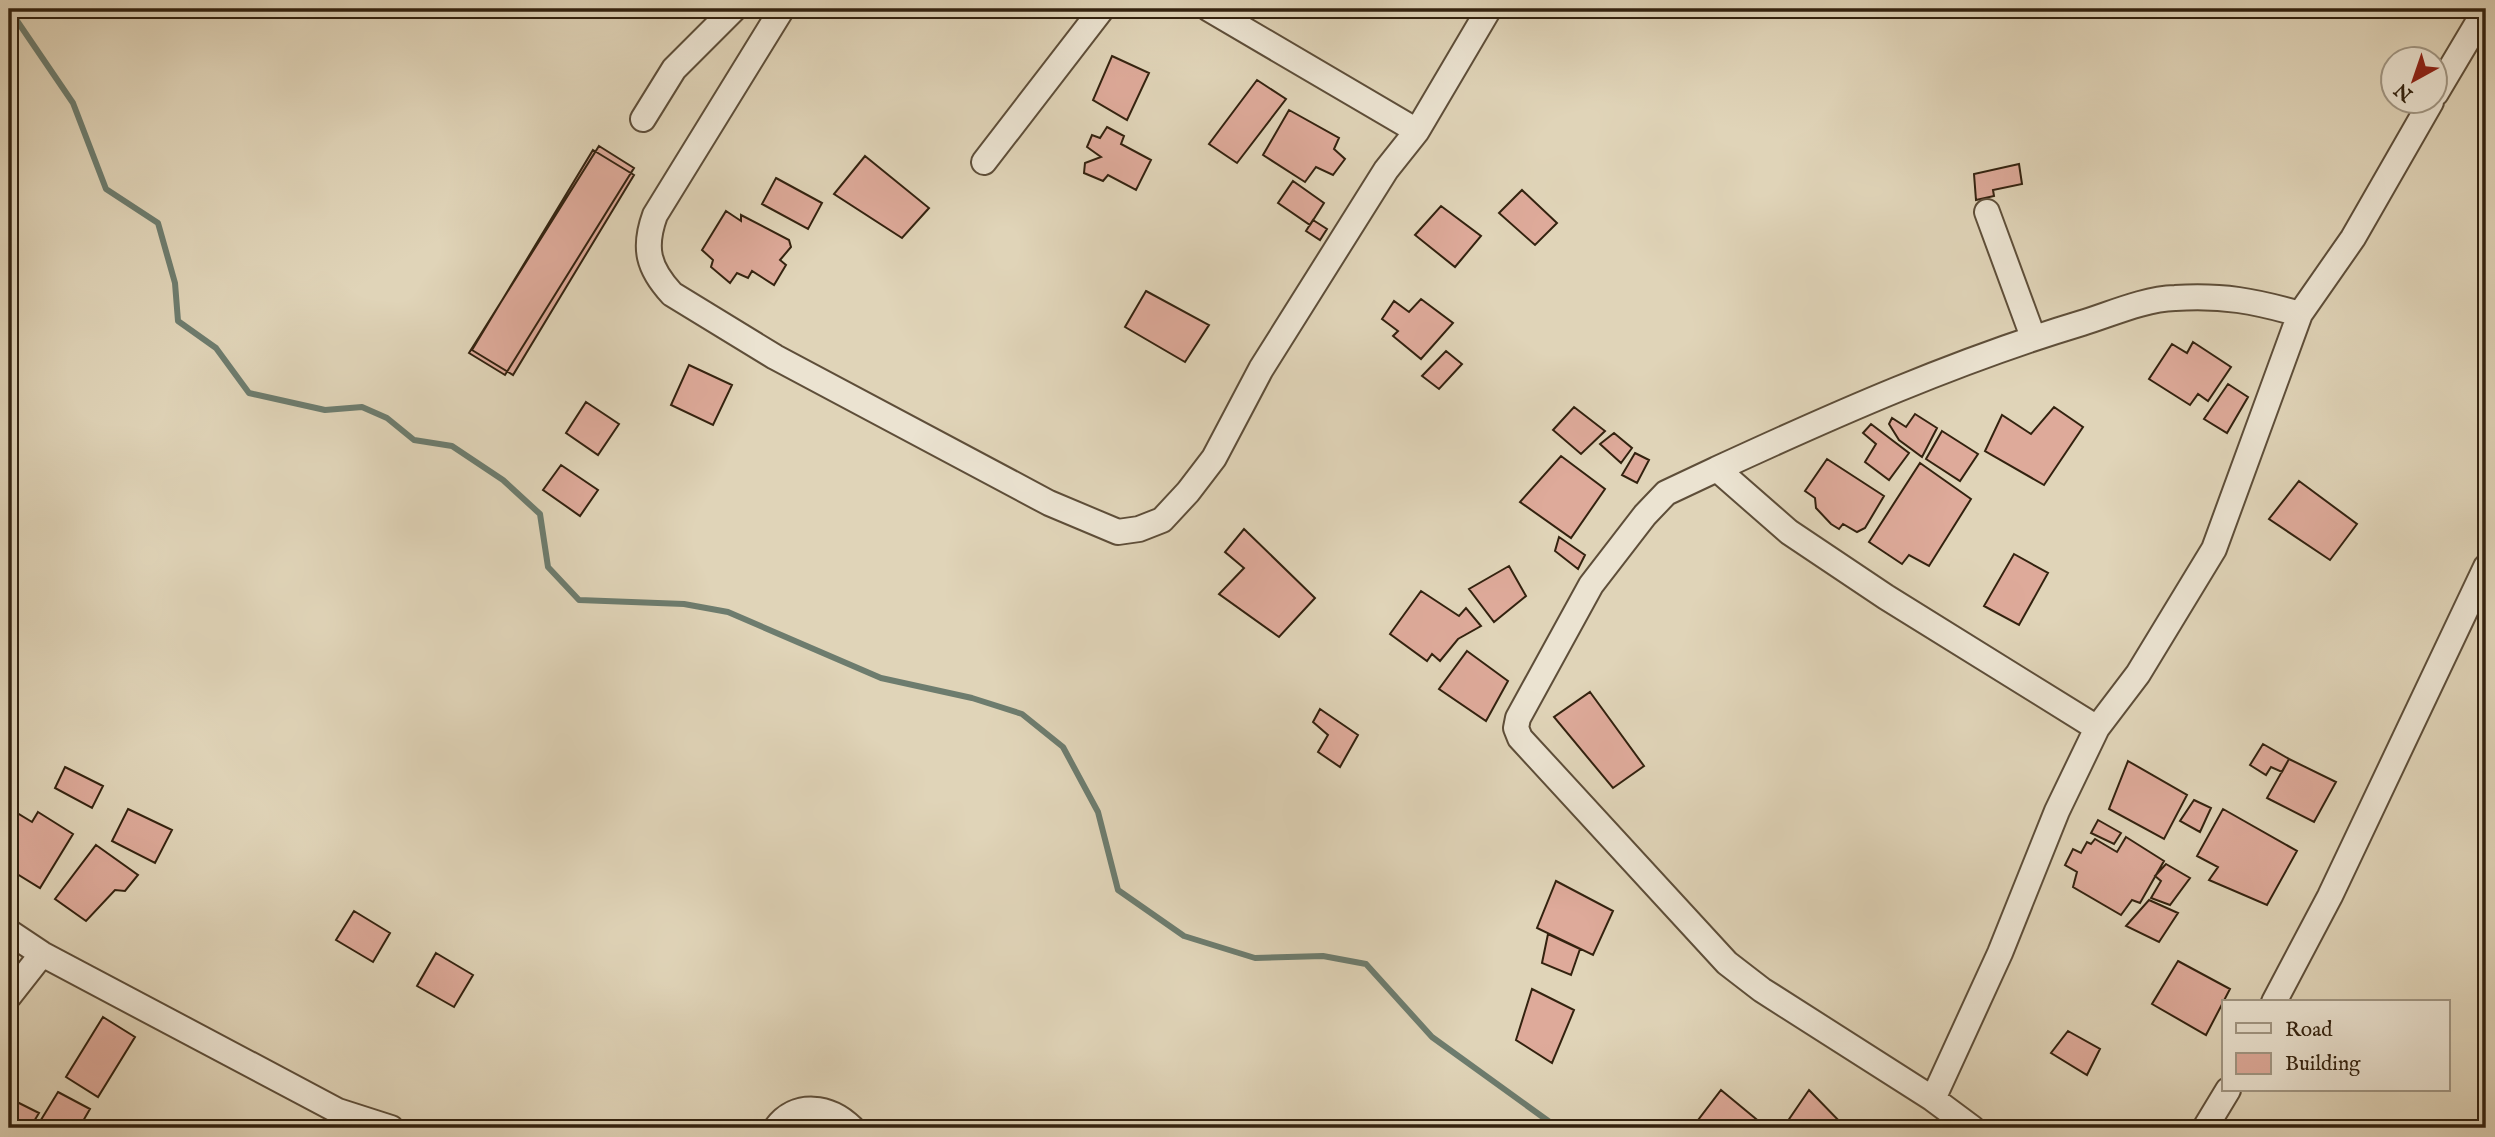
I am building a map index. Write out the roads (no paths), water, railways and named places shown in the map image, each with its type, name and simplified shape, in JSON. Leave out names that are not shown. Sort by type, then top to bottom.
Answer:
[{"type":"street","points":[[643,119],[674,69],[734,9]]},
{"type":"street","points":[[782,9],[654,215],[646,238],[650,260],[660,282],[672,294],[775,357],[1049,503],[1118,532],[1139,529],[1162,520],[1208,466],[1261,369],[1386,170],[1417,131],[1489,9]]},
{"type":"street","points":[[984,163],[1102,9]]},
{"type":"street","points":[[1209,9],[1417,131]]},
{"type":"street","points":[[2450,68],[2486,9]]},
{"type":"street","points":[[1933,1100],[2000,953],[2057,811],[2097,728],[2151,653],[2214,549],[2300,314],[2359,227],[2423,116]]},
{"type":"street","points":[[1987,212],[2034,337]]},
{"type":"street","points":[[1972,1128],[1762,990],[1727,963],[1520,738],[1516,727],[1518,718],[1591,585],[1666,493],[1850,408],[2034,337],[2172,298],[2247,299],[2300,314]]},
{"type":"street","points":[[1717,469],[1789,532],[1864,583],[2097,728]]},
{"type":"street","points":[[2275,1000],[2330,896],[2486,567]]},
{"type":"street","points":[[9,932],[42,954],[338,1111],[391,1128]]},
{"type":"street","points":[[9,996],[42,954]]},
{"type":"street","points":[[2205,1128],[2227,1092]]},
{"type":"street","points":[[776,1128],[790,1114],[803,1109],[825,1111],[852,1128]]},
{"type":"waterway","points":[[9,9],[73,103],[106,189],[158,223],[175,283],[178,321],[216,348],[249,393],[325,410],[362,407],[387,418],[414,440],[452,446],[503,480],[540,514],[548,567],[579,600],[684,604],[728,612],[881,678],[972,698],[1022,714],[1063,747],[1098,812],[1118,890],[1184,936],[1255,958],[1323,956],[1366,964],[1432,1037],[1558,1128]]}]
